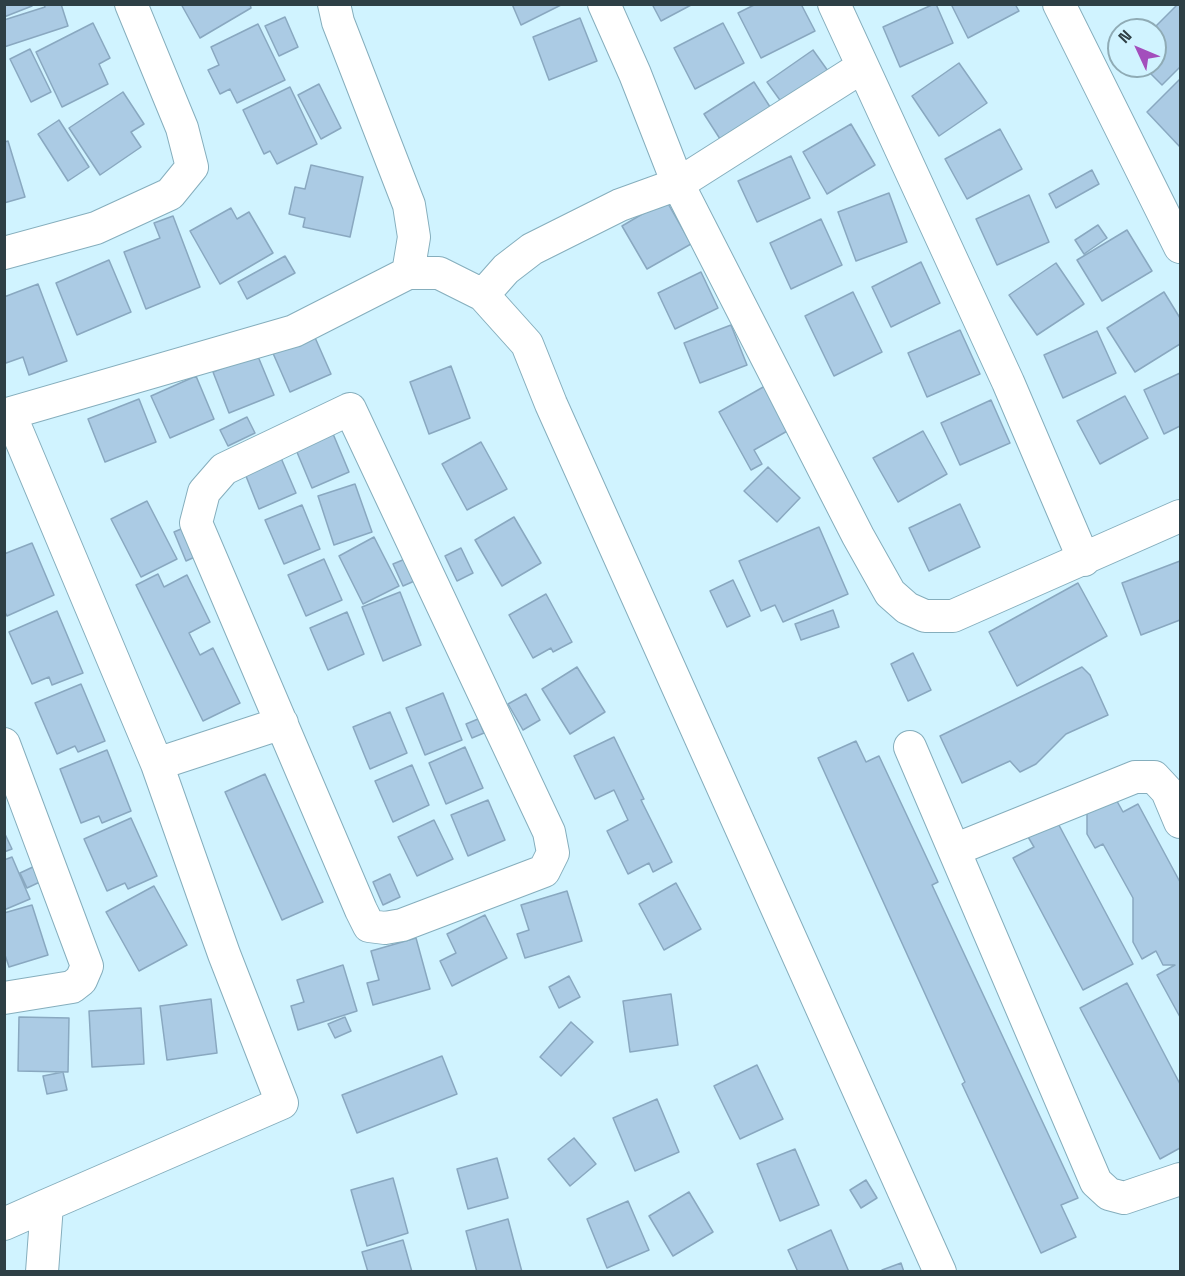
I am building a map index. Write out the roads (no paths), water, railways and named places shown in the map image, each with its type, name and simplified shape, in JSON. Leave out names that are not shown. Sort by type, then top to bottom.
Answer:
[{"type":"street","points":[[4,253],[96,228],[170,194],[192,167],[182,128],[131,4]]},
{"type":"street","points":[[333,4],[409,205],[414,237],[408,273]]},
{"type":"street","points":[[604,4],[635,74],[678,184],[853,525],[890,593],[906,608],[925,616],[953,616],[1180,516]]},
{"type":"street","points":[[834,4],[1008,382],[1084,560]]},
{"type":"street","points":[[1059,4],[1180,247]]},
{"type":"street","points":[[483,295],[506,269],[532,249],[620,205],[678,184],[862,67]]},
{"type":"street","points":[[4,1224],[282,1103],[224,954],[157,764],[7,415],[294,331],[408,273],[440,273],[483,295],[527,344],[551,404],[940,1272]]},
{"type":"street","points":[[350,409],[549,832],[553,853],[544,871],[402,926],[385,928],[369,926],[282,723],[196,523],[204,492],[224,469],[350,409]]},
{"type":"street","points":[[157,764],[282,723]]},
{"type":"street","points":[[4,744],[87,966],[81,980],[72,987],[4,998]]},
{"type":"street","points":[[910,747],[1096,1182],[1109,1194],[1124,1198],[1180,1179]]},
{"type":"street","points":[[954,850],[1135,777],[1154,777],[1167,791],[1180,822]]},
{"type":"street","points":[[42,1272],[47,1205]]}]
